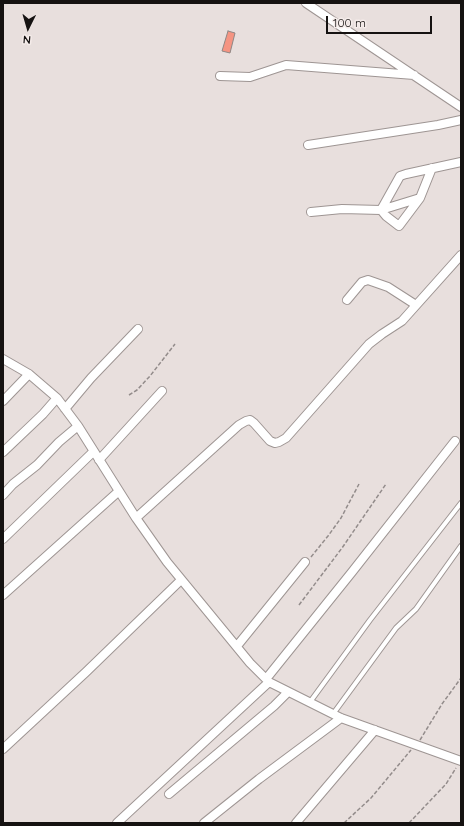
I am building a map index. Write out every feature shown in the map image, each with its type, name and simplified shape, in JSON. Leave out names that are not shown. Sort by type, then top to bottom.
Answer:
[{"type":"street","points":[[306,3],[461,107]]},
{"type":"street","points":[[220,76],[250,77],[286,64],[414,75]]},
{"type":"street","points":[[308,146],[461,120]]},
{"type":"street","points":[[381,210],[400,176],[461,162]]},
{"type":"street","points":[[381,210],[399,226],[420,198],[432,168]]},
{"type":"street","points":[[311,212],[342,209],[381,210],[420,198]]},
{"type":"street","points":[[136,518],[239,425],[246,421],[250,420],[254,423],[270,441],[275,443],[282,440],[369,344],[402,321],[461,255]]},
{"type":"street","points":[[347,300],[362,282],[368,280],[388,288],[416,305]]},
{"type":"street","points":[[65,409],[91,378],[138,329]]},
{"type":"street","points":[[3,359],[29,374],[57,398],[78,426],[136,518],[167,562],[250,663],[268,680],[288,692],[341,718],[460,761]]},
{"type":"street","points":[[3,401],[29,374]]},
{"type":"street","points":[[99,460],[162,391]]},
{"type":"street","points":[[3,452],[43,414],[57,398]]},
{"type":"street","points":[[3,495],[13,484],[37,465],[59,442],[78,426]]},
{"type":"street","points":[[117,823],[268,680],[455,441]]},
{"type":"street","points":[[3,539],[93,452]]},
{"type":"street","points":[[3,595],[119,491]]},
{"type":"street","points":[[237,646],[305,562]]},
{"type":"street","points":[[3,749],[182,580]]},
{"type":"street","points":[[169,794],[274,706],[288,692]]},
{"type":"street","points":[[204,823],[259,778],[341,718]]},
{"type":"street","points":[[296,823],[375,730]]},
{"type":"lane","points":[[310,702],[370,620],[461,503]]},
{"type":"lane","points":[[333,714],[396,628],[416,609],[461,546]]},
{"type":"path","points":[[129,395],[137,390],[150,376],[175,344]]},
{"type":"path","points":[[305,562],[321,546],[341,518],[359,484]]},
{"type":"path","points":[[299,605],[351,536],[386,484]]},
{"type":"path","points":[[344,823],[371,798],[422,738],[442,704],[461,678]]},
{"type":"path","points":[[409,823],[446,784],[460,761]]},
{"type":"building","points":[[228,31],[235,33],[230,53],[222,51]]}]
